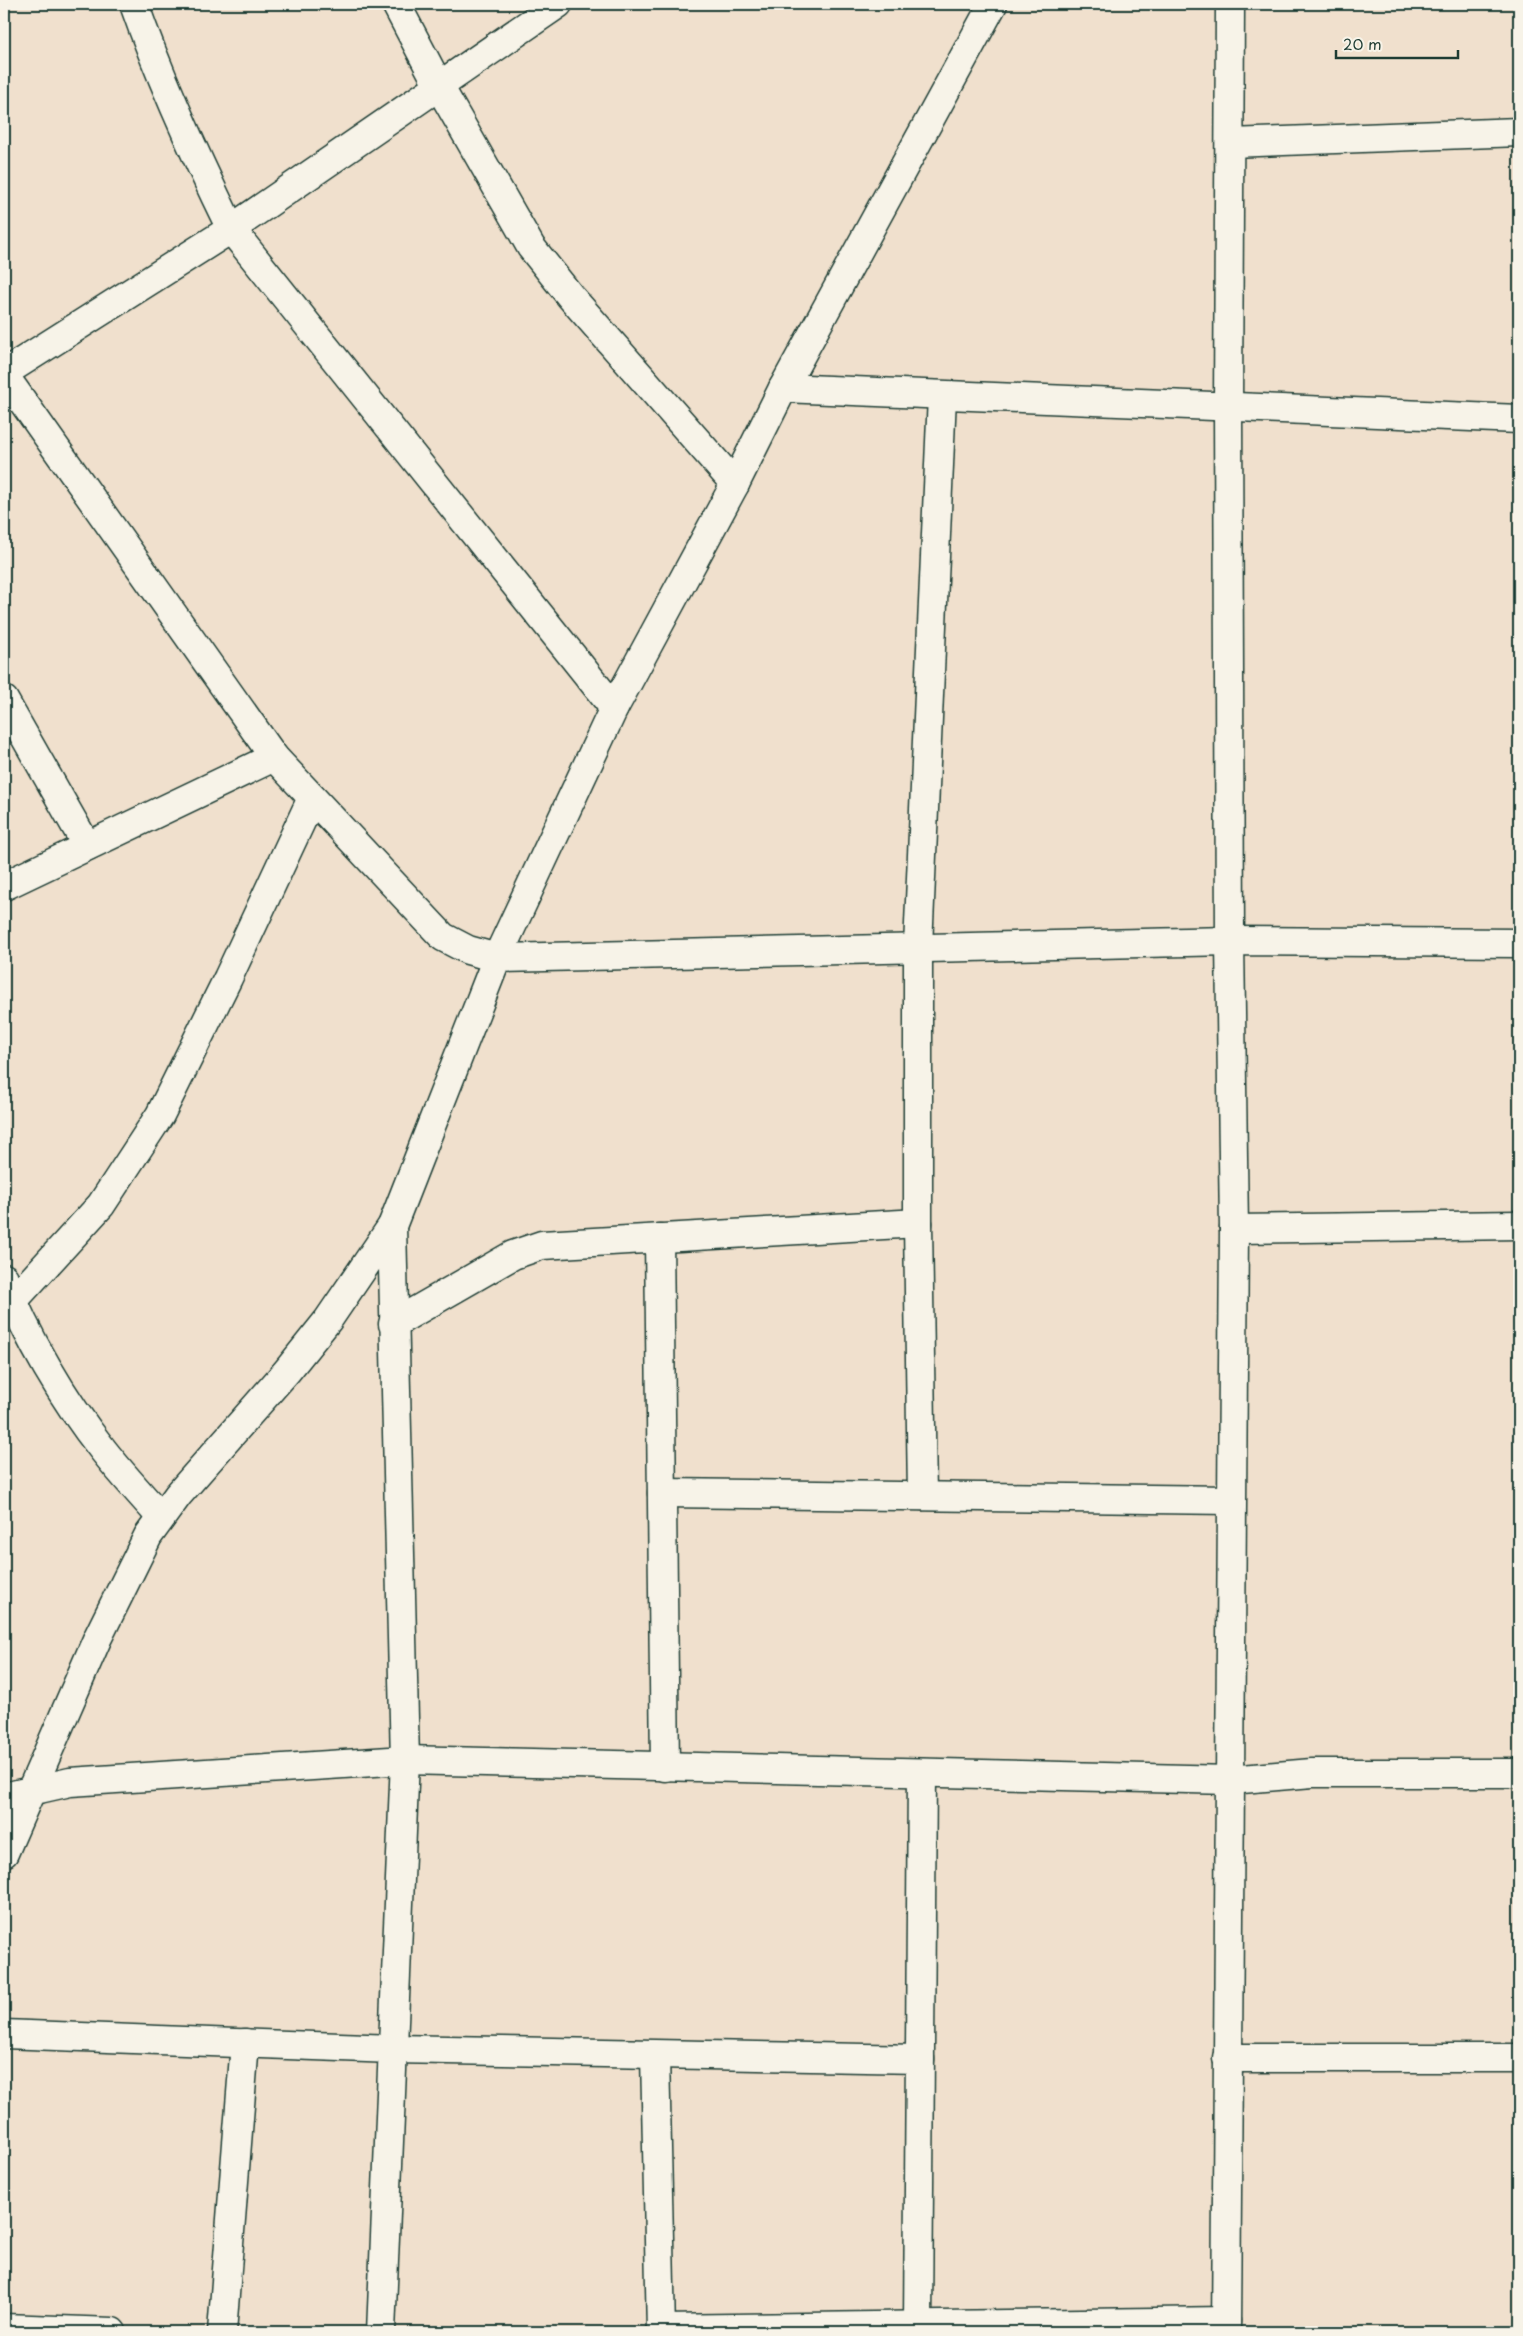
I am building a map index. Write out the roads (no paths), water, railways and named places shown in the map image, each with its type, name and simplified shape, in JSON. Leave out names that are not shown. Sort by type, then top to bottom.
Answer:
[{"type":"street","points":[[134,4],[158,71],[194,154],[231,229],[614,708]]},
{"type":"street","points":[[396,4],[439,86],[531,247],[571,297],[735,484]]},
{"type":"street","points":[[558,4],[231,229],[4,374],[274,757],[443,937],[468,950],[497,958],[918,946],[1230,941],[1519,943]]},
{"type":"street","points":[[4,1853],[98,1637],[148,1536],[161,1517],[287,1371],[328,1320],[392,1226],[497,958],[614,708],[735,484],[783,388],[993,4]]},
{"type":"street","points":[[655,2055],[661,2330],[918,2325],[1226,2326],[1234,1229],[1230,941],[1228,407],[1231,143],[1230,4]]},
{"type":"street","points":[[1231,143],[1519,132]]},
{"type":"street","points":[[783,388],[1519,419]]},
{"type":"street","points":[[922,1496],[918,1223],[918,946],[942,396]]},
{"type":"street","points":[[4,700],[87,846]]},
{"type":"street","points":[[4,886],[274,757]]},
{"type":"street","points":[[161,1517],[102,1449],[56,1380],[8,1290],[101,1205],[160,1115],[228,978],[312,798]]},
{"type":"street","points":[[393,1324],[513,1255],[542,1245],[918,1223]]},
{"type":"street","points":[[1234,1229],[1519,1225]]},
{"type":"street","points":[[381,2332],[405,1760],[392,1226]]},
{"type":"street","points":[[659,1238],[665,1767]]},
{"type":"street","points":[[662,1493],[1231,1500]]},
{"type":"street","points":[[4,1797],[70,1782],[405,1760],[1230,1780],[1312,1773],[1519,1773]]},
{"type":"street","points":[[918,2325],[922,1773]]},
{"type":"street","points":[[4,2034],[393,2049],[655,2055],[920,2058]]},
{"type":"street","points":[[222,2332],[245,2043]]},
{"type":"street","points":[[1227,2058],[1519,2058]]},
{"type":"street","points":[[4,2328],[112,2332]]}]
